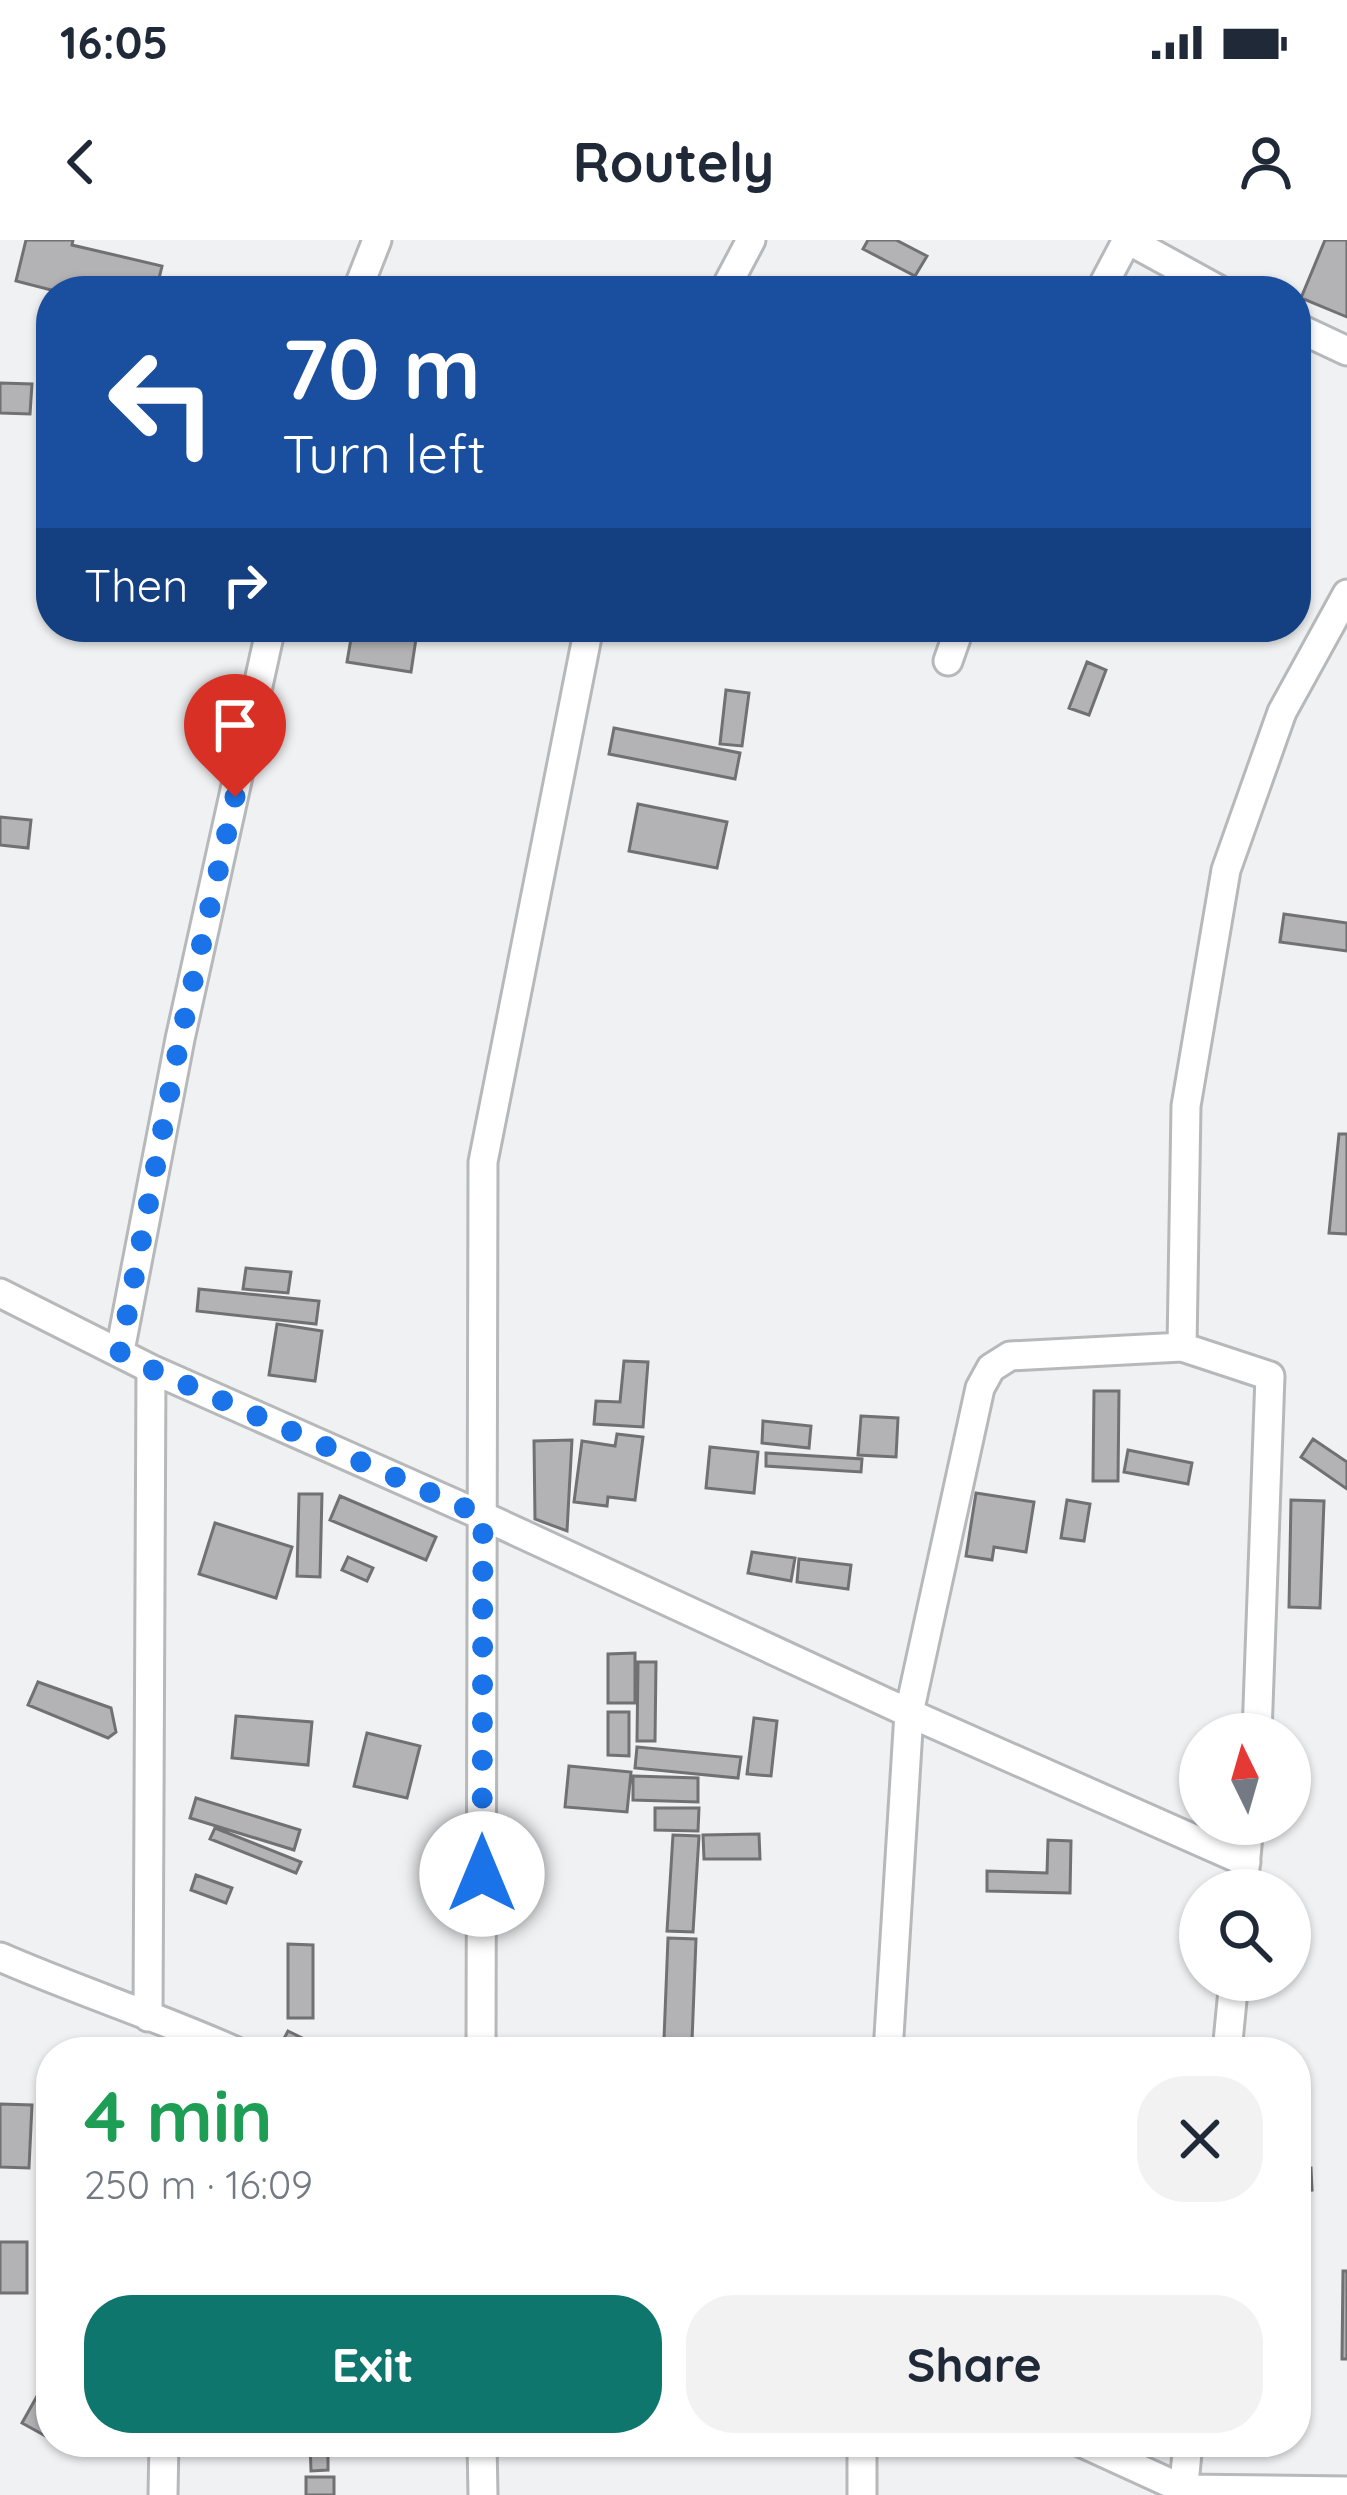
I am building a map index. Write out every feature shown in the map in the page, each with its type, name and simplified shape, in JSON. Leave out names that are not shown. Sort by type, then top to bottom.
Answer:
[{"type":"street","points":[[362,276],[377,240]]},
{"type":"street","points":[[732,276],[751,240]]},
{"type":"street","points":[[1108,276],[1128,240],[1194,276]]},
{"type":"street","points":[[1311,334],[1347,352]]},
{"type":"street","points":[[1182,1347],[1186,1106],[1226,870],[1282,712],[1347,595]]},
{"type":"street","points":[[120,1352],[180,1039],[268,642]]},
{"type":"street","points":[[481,2037],[483,1162],[587,642]]},
{"type":"street","points":[[948,661],[955,642]]},
{"type":"street","points":[[0,1293],[151,1369],[909,1713],[1230,1869]]},
{"type":"street","points":[[889,2037],[909,1713],[980,1388],[991,1368],[1010,1356],[1182,1347],[1270,1376],[1258,1713]]},
{"type":"street","points":[[148,2017],[151,1369]]},
{"type":"street","points":[[0,1958],[148,2017],[180,2037]]},
{"type":"street","points":[[1228,2037],[1232,2001]]},
{"type":"street","points":[[164,2457],[164,2495]]},
{"type":"street","points":[[482,2457],[483,2495]]},
{"type":"street","points":[[862,2457],[862,2495]]},
{"type":"street","points":[[1111,2457],[1183,2492],[1347,2491]]},
{"type":"street","points":[[1183,2492],[1186,2457]]},
{"type":"building","points":[[26,240],[73,240],[72,245],[162,266],[160,276],[36,276],[36,286],[16,281]]},
{"type":"building","points":[[868,240],[896,240],[927,256],[915,276],[863,249]]},
{"type":"building","points":[[1325,240],[1347,240],[1347,317],[1311,302],[1310,276]]},
{"type":"building","points":[[0,383],[32,384],[30,414],[0,413]]},
{"type":"building","points":[[350,642],[416,642],[411,672],[347,662]]},
{"type":"building","points":[[1087,662],[1106,670],[1089,715],[1069,708]]},
{"type":"building","points":[[726,690],[749,693],[742,746],[720,744]]},
{"type":"building","points":[[614,728],[740,753],[735,779],[609,754]]},
{"type":"building","points":[[638,804],[727,822],[717,868],[629,851]]},
{"type":"building","points":[[0,817],[31,820],[28,848],[0,845]]},
{"type":"building","points":[[1284,914],[1347,923],[1347,951],[1280,942]]},
{"type":"building","points":[[1339,1134],[1347,1134],[1347,1234],[1329,1233]]},
{"type":"building","points":[[246,1268],[291,1272],[288,1293],[243,1289]]},
{"type":"building","points":[[199,1289],[319,1301],[316,1324],[197,1311]]},
{"type":"building","points":[[277,1324],[322,1331],[315,1381],[269,1375]]},
{"type":"building","points":[[624,1361],[648,1362],[643,1427],[594,1424],[596,1401],[620,1402]]},
{"type":"building","points":[[1094,1391],[1119,1391],[1118,1481],[1093,1481]]},
{"type":"building","points":[[861,1416],[898,1418],[896,1457],[858,1455]]},
{"type":"building","points":[[763,1421],[811,1426],[809,1448],[762,1443]]},
{"type":"building","points":[[617,1434],[643,1437],[635,1500],[608,1497],[607,1506],[574,1502],[582,1441],[615,1446]]},
{"type":"building","points":[[1313,1439],[1347,1462],[1347,1489],[1301,1457]]},
{"type":"building","points":[[572,1440],[567,1531],[535,1519],[534,1441]]},
{"type":"building","points":[[710,1447],[758,1452],[754,1493],[706,1488]]},
{"type":"building","points":[[1128,1450],[1192,1463],[1188,1484],[1124,1472]]},
{"type":"building","points":[[766,1453],[862,1459],[861,1472],[766,1466]]},
{"type":"building","points":[[976,1493],[1034,1502],[1026,1552],[994,1547],[992,1560],[966,1556]]},
{"type":"building","points":[[299,1494],[322,1494],[320,1577],[297,1576]]},
{"type":"building","points":[[340,1496],[436,1537],[426,1560],[330,1520]]},
{"type":"building","points":[[1067,1500],[1090,1504],[1084,1541],[1061,1538]]},
{"type":"building","points":[[1291,1500],[1324,1501],[1320,1608],[1289,1607]]},
{"type":"building","points":[[215,1523],[292,1547],[276,1598],[199,1574]]},
{"type":"building","points":[[752,1552],[795,1558],[791,1581],[748,1573]]},
{"type":"building","points":[[348,1557],[373,1568],[367,1581],[342,1570]]},
{"type":"building","points":[[799,1559],[851,1565],[848,1589],[797,1582]]},
{"type":"building","points":[[635,1653],[635,1703],[608,1703],[608,1654]]},
{"type":"building","points":[[638,1662],[656,1662],[655,1741],[637,1741]]},
{"type":"building","points":[[38,1682],[111,1708],[116,1732],[108,1738],[28,1705]]},
{"type":"building","points":[[608,1712],[629,1712],[629,1756],[608,1755]]},
{"type":"building","points":[[236,1716],[312,1722],[308,1765],[232,1758]]},
{"type":"building","points":[[754,1718],[777,1721],[771,1776],[747,1774]]},
{"type":"building","points":[[367,1733],[420,1746],[407,1798],[354,1786]]},
{"type":"building","points":[[637,1747],[741,1757],[738,1778],[635,1768]]},
{"type":"building","points":[[569,1766],[631,1772],[627,1812],[565,1807]]},
{"type":"building","points":[[633,1776],[698,1778],[698,1802],[633,1800]]},
{"type":"building","points":[[196,1798],[300,1830],[294,1850],[190,1818]]},
{"type":"building","points":[[655,1808],[699,1808],[698,1831],[655,1830]]},
{"type":"building","points":[[215,1828],[301,1862],[296,1873],[210,1839]]},
{"type":"building","points":[[759,1834],[760,1859],[704,1859],[703,1835]]},
{"type":"building","points":[[673,1835],[699,1836],[693,1932],[667,1931]]},
{"type":"building","points":[[1048,1840],[1071,1841],[1070,1893],[987,1891],[987,1871],[1047,1873]]},
{"type":"building","points":[[196,1875],[232,1888],[226,1903],[191,1890]]},
{"type":"building","points":[[668,1938],[696,1939],[692,2037],[664,2037]]},
{"type":"building","points":[[288,1944],[313,1945],[313,2018],[288,2018]]},
{"type":"building","points":[[0,2104],[32,2105],[29,2168],[0,2167]]},
{"type":"building","points":[[0,2242],[27,2242],[27,2293],[0,2293]]},
{"type":"building","points":[[1343,2271],[1347,2271],[1347,2359],[1342,2359]]},
{"type":"building","points":[[36,2398],[36,2431],[22,2423]]},
{"type":"building","points":[[311,2457],[328,2457],[328,2470],[311,2471]]},
{"type":"building","points":[[306,2477],[334,2477],[334,2495],[306,2495]]},
{"type":"route","points":[[235,797],[180,1039],[120,1352],[483,1516],[482,1874]]}]
